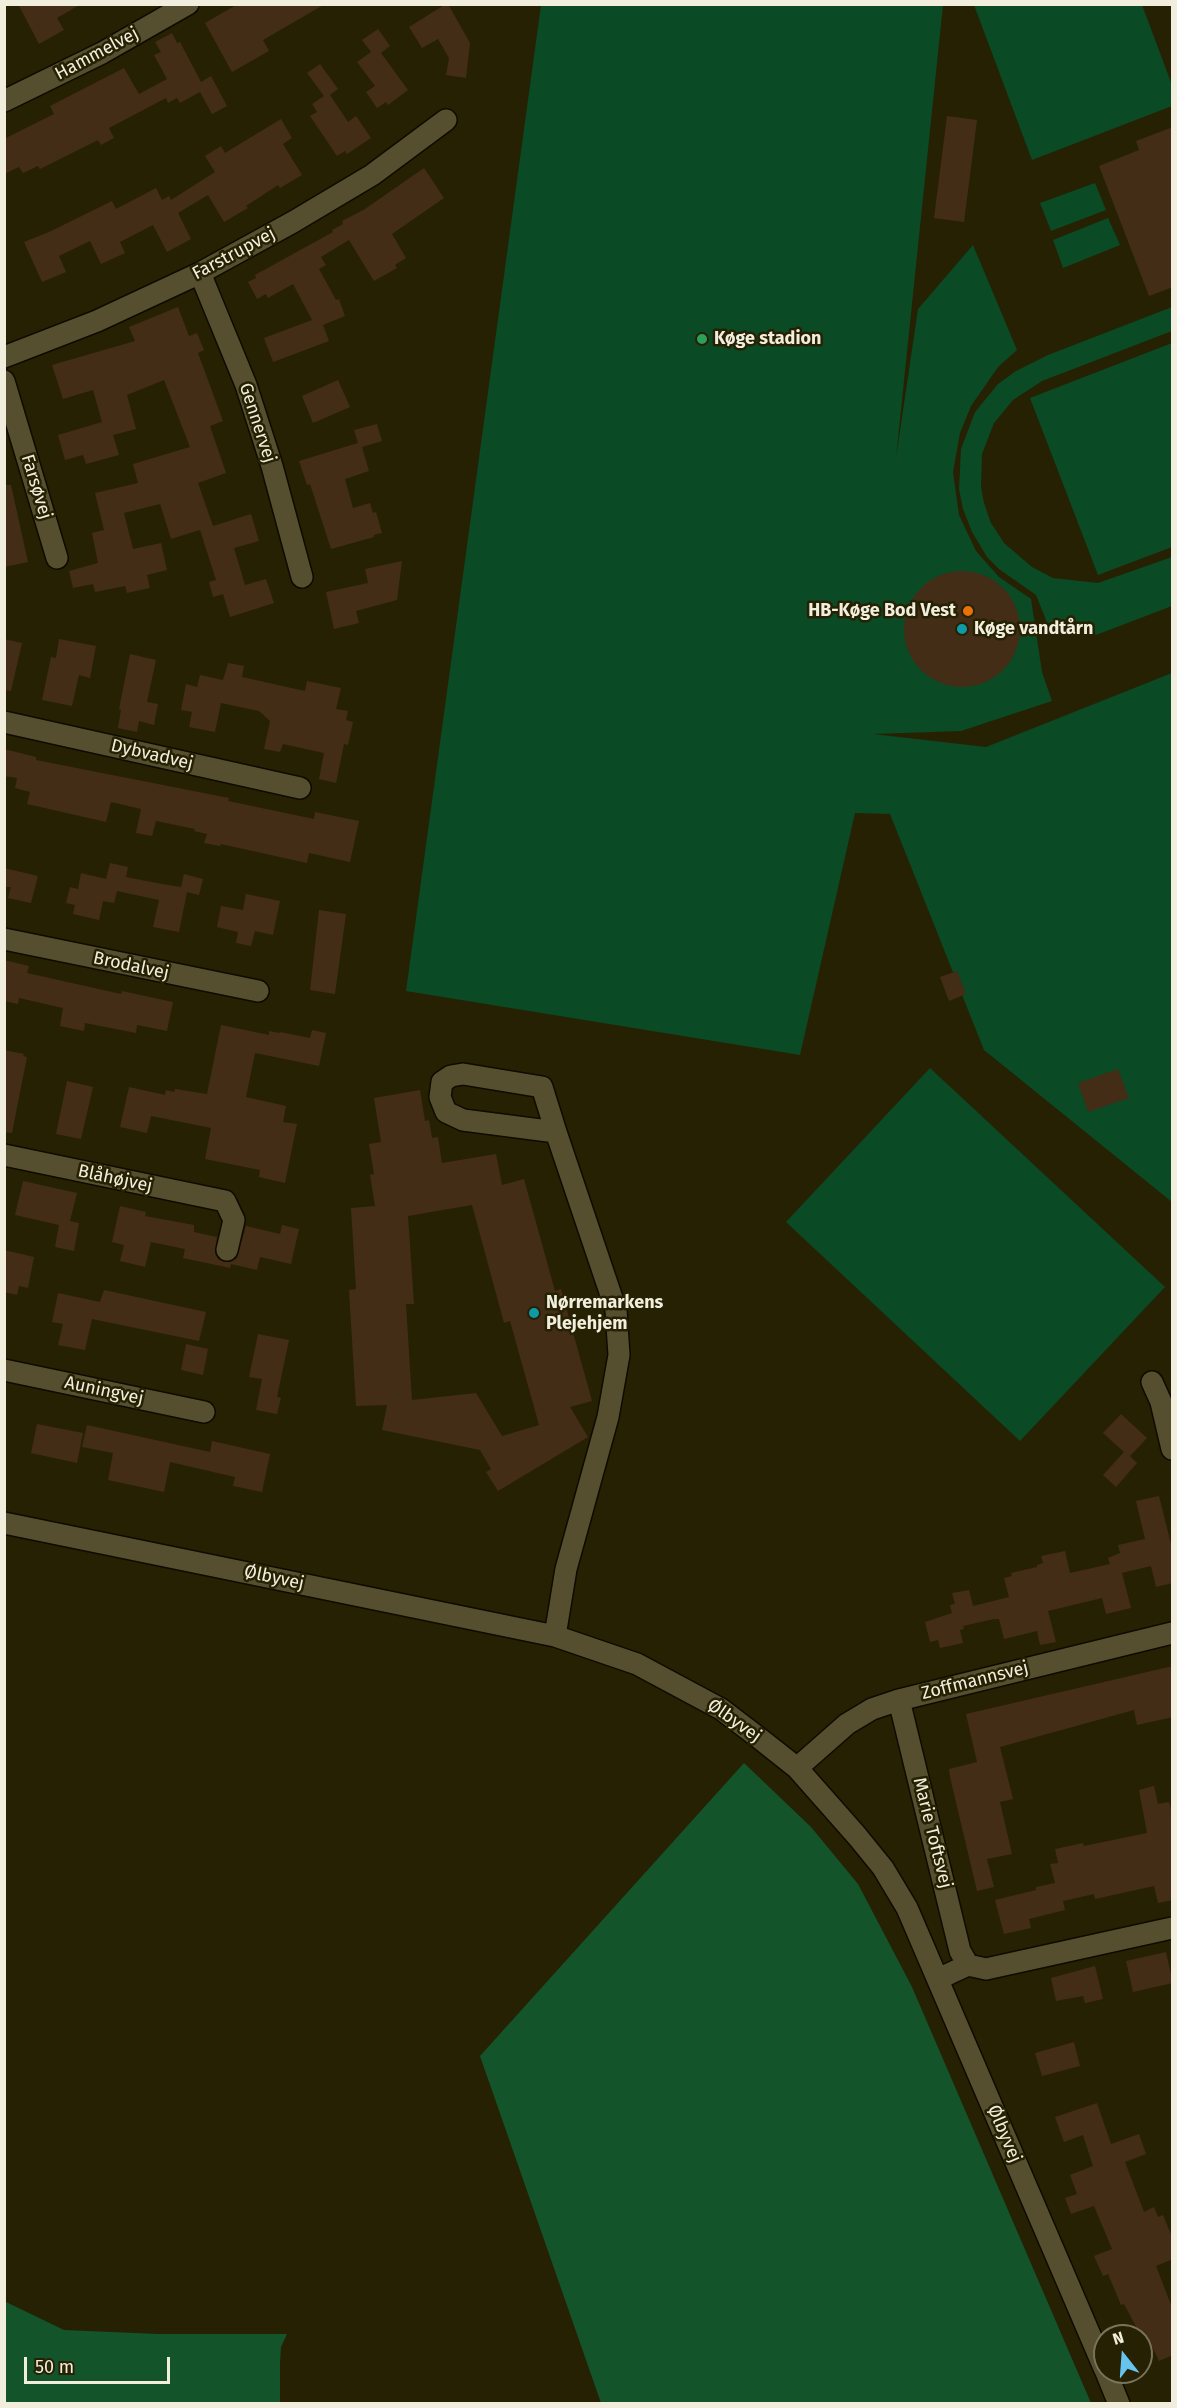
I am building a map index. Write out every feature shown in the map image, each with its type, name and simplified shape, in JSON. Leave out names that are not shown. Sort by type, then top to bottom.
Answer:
[{"type":"street","name":"Hammelvej","points":[[4,100],[102,53],[188,4]]},
{"type":"street","name":"Farstrupvej","points":[[4,357],[97,321],[200,273],[372,175],[446,120]]},
{"type":"street","name":"Gennervej","points":[[200,273],[246,385],[272,466],[302,577]]},
{"type":"street","name":"Farsøvej","points":[[4,381],[57,558]]},
{"type":"street","name":"Dybvadvej","points":[[4,722],[300,788]]},
{"type":"street","name":"Brodalvej","points":[[4,939],[258,991]]},
{"type":"street","points":[[555,1636],[566,1569],[608,1417],[619,1355],[616,1310],[542,1087],[463,1074],[451,1076],[442,1082],[440,1097],[446,1112],[463,1120],[556,1132]]},
{"type":"street","name":"Blåhøjvej","points":[[4,1155],[225,1202],[234,1220],[227,1250]]},
{"type":"street","name":"Auningvej","points":[[4,1370],[204,1412]]},
{"type":"street","points":[[1152,1382],[1161,1402],[1173,1449]]},
{"type":"street","name":"Ølbyvej","points":[[4,1523],[555,1636],[637,1664],[722,1709],[797,1768],[883,1868],[907,1908],[1093,2343]]},
{"type":"street","name":"Zoffmannsvej","points":[[797,1768],[847,1724],[872,1709],[899,1700],[1173,1634]]},
{"type":"street","name":"Marie Toftsvej","points":[[899,1700],[960,1951],[968,1965]]},
{"type":"street","points":[[938,1979],[968,1965],[986,1970],[1173,1928]]},
{"type":"street","name":"Ølbyvej","points":[[1111,2384],[1119,2403]]},
{"type":"green space","name":"Køge stadion","points":[[541,5],[943,5],[896,458],[918,309],[973,245],[1017,350],[998,367],[971,406],[960,433],[953,472],[959,515],[976,551],[999,577],[1031,599],[1042,672],[1052,701],[961,731],[873,734],[986,747],[1172,673],[1172,1202],[984,1050],[890,814],[855,813],[800,1055],[406,991]]},
{"type":"green space","points":[[974,5],[1142,5],[1172,85],[1172,106],[1032,160]]},
{"type":"green space","points":[[1095,183],[1106,210],[1051,231],[1040,203]]},
{"type":"green space","points":[[1108,218],[1120,245],[1063,268],[1053,240]]},
{"type":"green space","points":[[1172,307],[1172,331],[1042,381],[1013,400],[994,423],[982,454],[981,487],[991,523],[1004,543],[1032,567],[1053,578],[1098,583],[1172,557],[1172,606],[1096,635],[1090,621],[1052,635],[1036,595],[999,569],[987,557],[972,532],[963,509],[959,489],[961,449],[975,412],[998,384],[1016,371],[1048,355]]},
{"type":"green space","points":[[1172,343],[1172,547],[1098,575],[1030,398]]},
{"type":"green space","points":[[930,1068],[1165,1287],[1020,1441],[786,1222]]},
{"type":"green space","points":[[744,1763],[811,1827],[858,1884],[912,1987],[1091,2403],[601,2403],[480,2056]]},
{"type":"green space","points":[[4,2301],[64,2330],[158,2334],[287,2334],[281,2347],[280,2403],[5,2403]]},
{"type":"building","points":[[18,4],[81,4],[57,18],[64,30],[39,44]]},
{"type":"building","points":[[238,4],[325,4],[263,40],[269,51],[232,72],[205,23]]},
{"type":"building","points":[[446,4],[470,43],[466,78],[446,75],[449,58],[438,39],[422,48],[409,27]]},
{"type":"building","points":[[378,29],[390,46],[381,53],[408,90],[388,105],[386,102],[377,108],[366,92],[375,86],[357,62],[371,52],[362,40]]},
{"type":"building","points":[[172,33],[177,43],[180,42],[201,82],[211,76],[227,106],[212,114],[200,92],[180,103],[177,98],[168,103],[166,98],[109,128],[114,138],[101,145],[98,140],[40,169],[38,166],[23,173],[19,167],[4,174],[4,139],[54,114],[50,106],[124,68],[139,94],[167,79],[154,55],[161,52],[155,42]]},
{"type":"building","points":[[320,64],[338,89],[330,95],[348,122],[356,116],[371,138],[347,154],[345,151],[337,156],[310,116],[317,112],[312,104],[324,96],[307,73]]},
{"type":"building","points":[[947,116],[977,120],[964,222],[934,218]]},
{"type":"building","points":[[281,119],[292,138],[283,144],[302,175],[280,188],[278,185],[246,206],[248,208],[224,222],[208,195],[178,213],[191,239],[167,252],[153,225],[120,242],[125,253],[101,264],[90,241],[59,256],[66,272],[42,282],[24,242],[112,201],[116,209],[156,188],[162,200],[169,196],[171,200],[215,172],[205,156],[221,146],[225,153]]},
{"type":"building","points":[[1173,127],[1173,287],[1149,296],[1099,166],[1139,150],[1136,141]]},
{"type":"building","points":[[424,168],[444,198],[392,234],[406,258],[395,265],[397,268],[374,281],[349,240],[321,257],[326,265],[319,269],[336,300],[339,299],[345,316],[323,325],[329,341],[273,362],[264,338],[312,320],[293,284],[268,298],[266,294],[257,299],[248,282],[256,278],[255,275],[333,232],[332,230],[343,224],[342,221],[365,209]]},
{"type":"building","points":[[178,307],[189,336],[197,333],[204,350],[198,353],[223,421],[210,426],[226,473],[198,483],[213,526],[251,514],[259,541],[234,548],[245,585],[266,579],[274,603],[230,617],[223,594],[213,597],[209,582],[216,580],[200,530],[203,529],[171,539],[160,504],[124,513],[133,549],[161,543],[167,570],[147,575],[150,588],[127,593],[125,586],[95,592],[93,584],[73,588],[69,571],[98,563],[92,533],[104,530],[95,493],[138,483],[133,464],[190,447],[164,380],[127,395],[136,429],[113,435],[119,455],[86,464],[83,455],[65,460],[58,435],[102,422],[93,390],[63,399],[52,365],[135,341],[129,327]]},
{"type":"building","points":[[338,380],[350,407],[313,423],[302,396]]},
{"type":"building","points":[[377,424],[382,441],[362,447],[369,471],[345,479],[353,508],[370,503],[373,513],[376,512],[382,533],[331,549],[310,484],[307,485],[299,461],[358,443],[354,430]]},
{"type":"building","points":[[4,485],[11,485],[28,562],[4,567]]},
{"type":"building","points":[[402,561],[397,600],[356,611],[359,623],[334,629],[326,592],[368,583],[365,569]]},
{"type":"building","name":"Køge vandtårn","points":[[962,571],[984,576],[1003,588],[1015,607],[1020,629],[1015,651],[1003,670],[984,682],[962,687],[940,682],[921,670],[909,651],[904,629],[909,607],[921,588],[940,576]]},
{"type":"building","points":[[4,639],[22,643],[11,691],[4,690]]},
{"type":"building","points":[[59,639],[96,646],[90,678],[79,675],[72,706],[42,700],[51,657],[56,658]]},
{"type":"building","points":[[130,654],[156,660],[147,702],[158,704],[154,725],[139,721],[137,732],[118,728],[121,710],[119,709]]},
{"type":"building","points":[[228,663],[244,666],[242,677],[305,691],[307,681],[341,688],[336,709],[348,711],[346,720],[353,722],[348,745],[344,744],[336,783],[319,779],[324,753],[283,744],[280,752],[264,749],[270,721],[259,711],[221,703],[215,732],[189,727],[192,712],[181,710],[186,684],[197,687],[200,675],[223,680]]},
{"type":"building","points":[[4,749],[36,757],[36,760],[229,798],[228,801],[314,819],[315,812],[359,821],[350,862],[309,853],[307,863],[221,844],[220,846],[204,843],[207,834],[194,831],[195,829],[156,821],[152,836],[136,833],[141,809],[111,802],[106,822],[27,804],[30,792],[15,788],[17,778],[4,776]]},
{"type":"building","points":[[110,863],[128,867],[126,877],[162,884],[181,887],[184,874],[203,879],[199,895],[187,892],[179,932],[153,927],[159,900],[117,891],[114,903],[103,901],[99,920],[73,914],[75,905],[66,903],[70,887],[78,889],[81,873],[106,879]]},
{"type":"building","points":[[4,868],[38,876],[31,903],[8,898],[11,887],[4,887]]},
{"type":"building","points":[[246,894],[280,901],[273,935],[255,931],[251,946],[236,943],[238,932],[217,927],[221,906],[243,910]]},
{"type":"building","points":[[319,910],[346,914],[335,994],[310,990]]},
{"type":"building","points":[[4,960],[29,966],[27,973],[121,994],[122,991],[173,1002],[167,1031],[137,1025],[136,1033],[85,1023],[84,1031],[60,1026],[63,1008],[19,998],[18,1004],[4,1001]]},
{"type":"building","points":[[957,971],[966,994],[949,1001],[940,977]]},
{"type":"building","points":[[221,1025],[269,1035],[269,1031],[310,1038],[312,1030],[326,1033],[319,1066],[255,1053],[246,1097],[286,1106],[283,1122],[297,1124],[285,1183],[259,1177],[260,1170],[205,1159],[211,1128],[151,1116],[147,1133],[120,1127],[129,1087],[165,1095],[166,1090],[174,1092],[175,1089],[207,1094]]},
{"type":"building","points":[[4,1050],[24,1054],[23,1056],[27,1057],[12,1133],[4,1132]]},
{"type":"building","points":[[1118,1069],[1129,1098],[1088,1112],[1078,1083]]},
{"type":"building","points":[[67,1081],[93,1087],[81,1139],[56,1134]]},
{"type":"building","name":"Nørremarkens Plejehjem","points":[[420,1090],[425,1121],[429,1120],[432,1138],[438,1137],[442,1163],[496,1154],[502,1185],[524,1179],[555,1291],[561,1289],[592,1401],[570,1407],[588,1437],[498,1491],[486,1472],[491,1469],[480,1450],[382,1430],[387,1405],[356,1406],[349,1290],[356,1289],[351,1208],[375,1206],[370,1175],[374,1174],[369,1144],[381,1142],[374,1098]],"holes":[[[472,1205],[504,1323],[510,1321],[539,1425],[502,1436],[476,1393],[412,1400],[406,1304],[414,1304],[408,1216]]]},
{"type":"building","points":[[23,1181],[77,1193],[70,1221],[79,1223],[74,1251],[55,1247],[59,1225],[15,1215]]},
{"type":"building","points":[[120,1206],[146,1212],[145,1216],[194,1225],[194,1232],[217,1237],[215,1254],[219,1260],[225,1262],[231,1262],[237,1258],[246,1226],[280,1234],[282,1225],[299,1229],[291,1264],[260,1257],[257,1270],[231,1264],[230,1268],[183,1258],[185,1249],[151,1242],[145,1267],[120,1261],[124,1245],[112,1242]]},
{"type":"building","points":[[4,1250],[34,1257],[28,1288],[19,1286],[17,1295],[4,1292]]},
{"type":"building","points":[[104,1290],[206,1312],[199,1341],[92,1319],[85,1350],[58,1345],[63,1324],[52,1322],[58,1293],[100,1302]]},
{"type":"building","points":[[258,1334],[289,1340],[277,1397],[281,1398],[277,1414],[256,1410],[262,1379],[249,1377]]},
{"type":"building","points":[[186,1344],[208,1349],[203,1375],[181,1370]]},
{"type":"building","points":[[1121,1414],[1147,1438],[1130,1456],[1137,1463],[1116,1487],[1103,1475],[1124,1452],[1103,1433]]},
{"type":"building","points":[[37,1424],[83,1433],[77,1463],[31,1453]]},
{"type":"building","points":[[87,1425],[210,1452],[212,1441],[270,1454],[262,1492],[233,1486],[235,1477],[170,1462],[164,1492],[108,1480],[113,1453],[82,1447]]},
{"type":"building","points":[[1159,1496],[1173,1552],[1173,1583],[1156,1587],[1151,1566],[1122,1573],[1131,1608],[1106,1614],[1102,1598],[1048,1611],[1056,1642],[1040,1645],[1037,1631],[1004,1639],[999,1619],[994,1619],[963,1626],[964,1629],[960,1630],[963,1643],[940,1648],[938,1640],[930,1642],[925,1622],[952,1613],[950,1605],[955,1604],[952,1593],[969,1590],[973,1606],[1009,1597],[1004,1578],[1012,1576],[1011,1573],[1037,1567],[1043,1563],[1041,1556],[1065,1551],[1070,1573],[1110,1564],[1108,1558],[1120,1553],[1118,1545],[1145,1539],[1136,1501]]},
{"type":"building","points":[[1173,1666],[1173,1717],[1137,1725],[1134,1710],[1000,1747],[1013,1799],[1000,1802],[1012,1854],[987,1859],[994,1887],[977,1891],[949,1769],[977,1762],[966,1714]]},
{"type":"building","points":[[1154,1786],[1158,1804],[1169,1802],[1173,1817],[1173,1900],[1158,1903],[1154,1886],[1095,1899],[1094,1894],[1063,1901],[1065,1910],[1029,1919],[1031,1928],[1004,1934],[995,1900],[1055,1883],[1050,1864],[1058,1863],[1055,1849],[1083,1843],[1084,1846],[1147,1833],[1139,1790]]},
{"type":"building","points":[[1166,1952],[1173,1983],[1133,1992],[1126,1961]]},
{"type":"building","points":[[1095,1966],[1103,1999],[1085,2003],[1083,1996],[1056,2001],[1051,1978]]},
{"type":"building","points":[[1074,2042],[1080,2066],[1042,2076],[1035,2053]]},
{"type":"building","points":[[1097,2103],[1111,2144],[1139,2134],[1146,2154],[1125,2162],[1144,2212],[1154,2207],[1158,2217],[1163,2215],[1173,2239],[1173,2259],[1156,2266],[1173,2310],[1173,2355],[1159,2361],[1153,2348],[1153,2324],[1135,2324],[1124,2304],[1121,2305],[1108,2274],[1103,2276],[1094,2256],[1112,2249],[1094,2206],[1071,2214],[1065,2198],[1077,2194],[1070,2175],[1093,2166],[1083,2135],[1064,2142],[1055,2117]]},
{"type":"place","name":"Køge stadion","points":[[702,339]]},
{"type":"place","name":"HB-Køge Bod Vest","points":[[968,611]]},
{"type":"place","name":"Køge vandtårn","points":[[962,629]]},
{"type":"place","name":"Nørremarkens Plejehjem","points":[[534,1313]]}]
